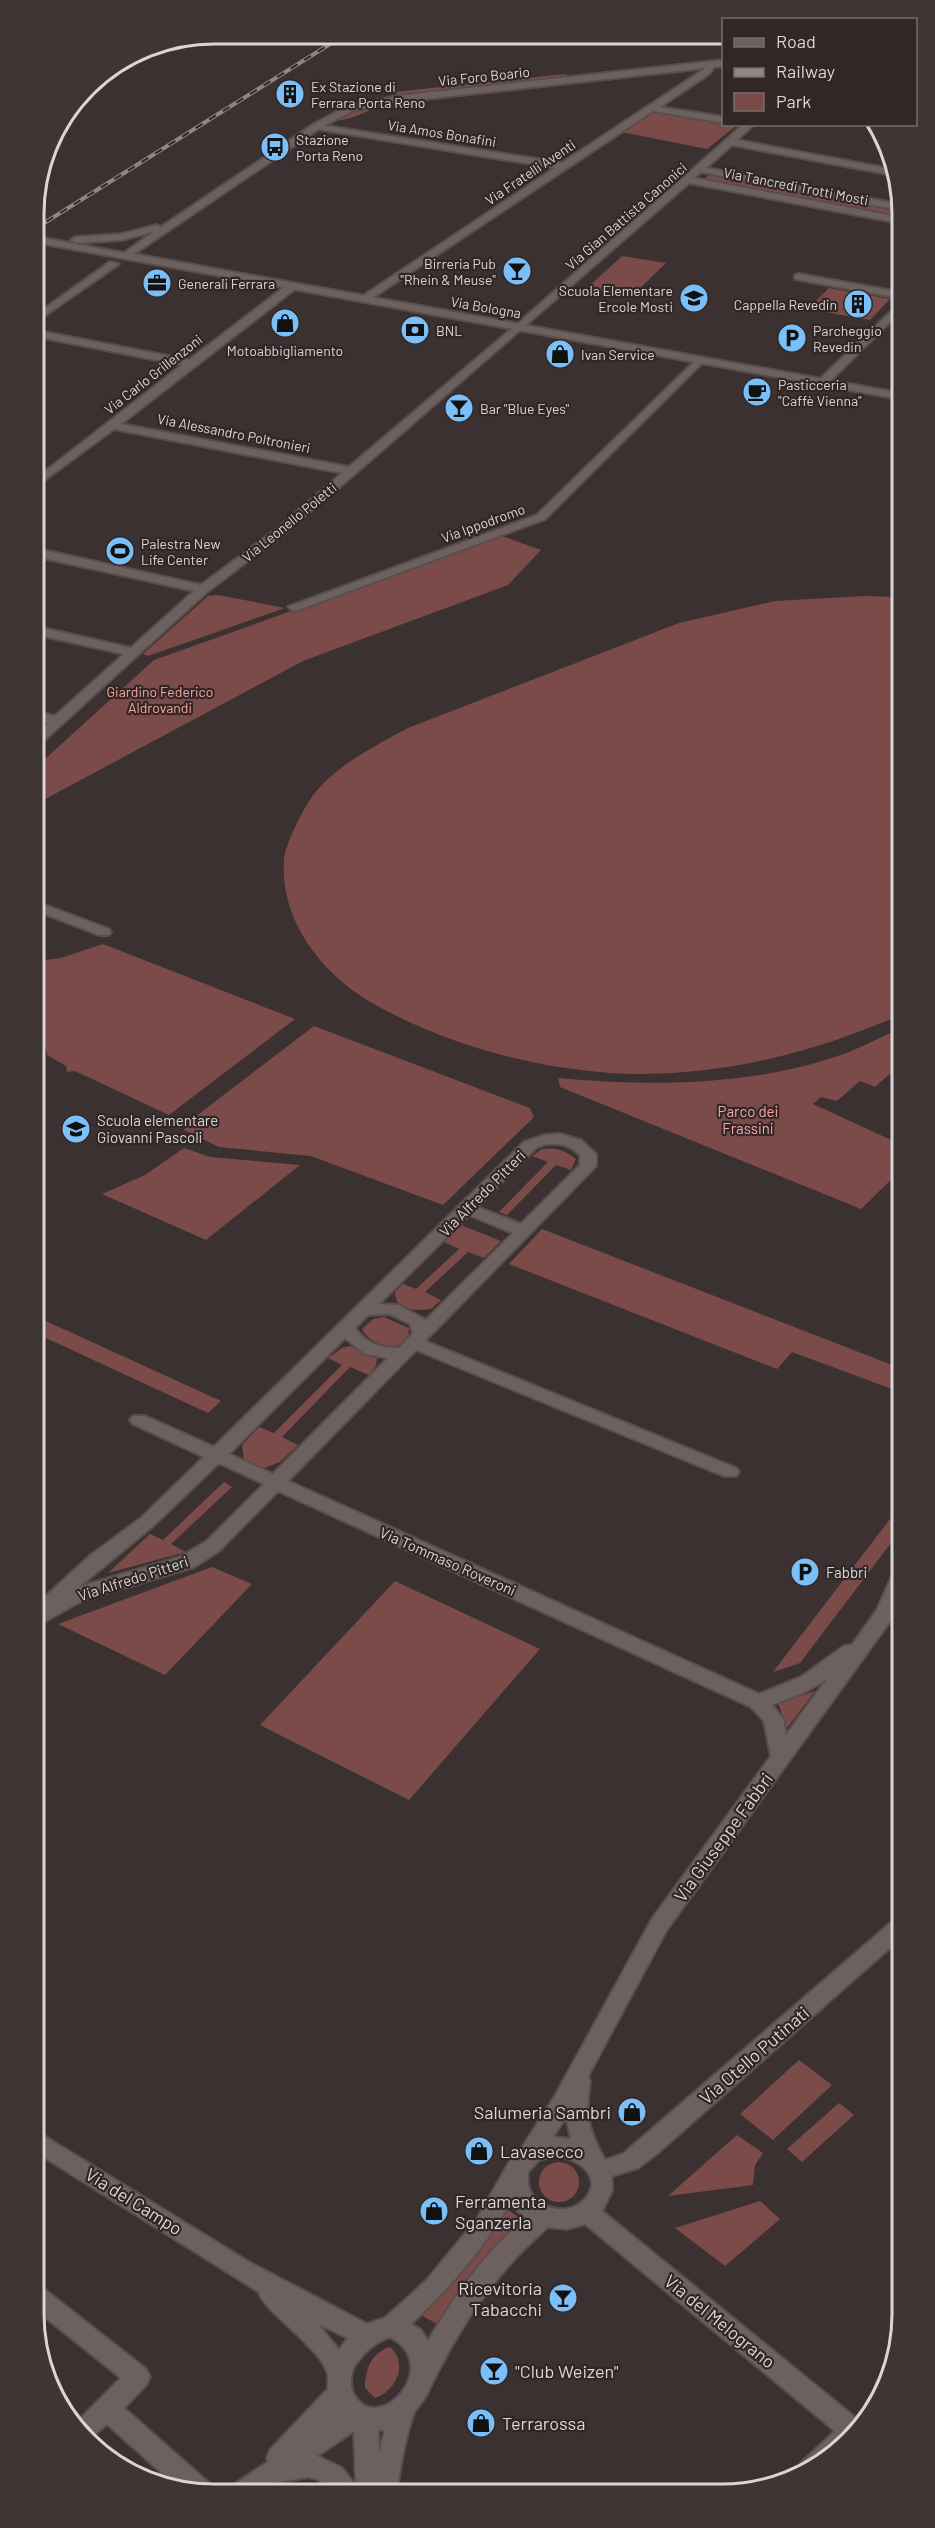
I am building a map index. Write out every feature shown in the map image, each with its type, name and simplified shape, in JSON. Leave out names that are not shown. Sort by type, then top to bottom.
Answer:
[{"type":"street","name":"Via Foro Boario","points":[[175,222],[145,233],[121,247],[120,252],[124,257],[317,126],[349,109],[397,99],[722,63]]},
{"type":"street","name":"Via Fratelli Aventi","points":[[362,300],[706,72],[711,64]]},
{"type":"street","points":[[651,108],[722,120]]},
{"type":"street","name":"Via Amos Bonafini","points":[[317,126],[563,166]]},
{"type":"street","name":"Via Gian Battista Canonici","points":[[519,328],[749,126]]},
{"type":"street","points":[[730,142],[885,171]]},
{"type":"street","name":"Via Tancredi Trotti Mosti","points":[[699,169],[891,206]]},
{"type":"street","name":"Via Tancredi Trotti Mosti","points":[[688,180],[892,219]]},
{"type":"street","name":"Via Foro Boario","points":[[172,265],[157,250],[157,245],[175,222]]},
{"type":"street","name":"Via Foro Boario","points":[[44,239],[99,240],[145,233]]},
{"type":"street","name":"Via Bologna","points":[[44,241],[892,395]]},
{"type":"street","points":[[44,313],[114,264]]},
{"type":"street","points":[[799,277],[892,294]]},
{"type":"street","name":"Via Carlo Grillenzoni","points":[[44,477],[291,287]]},
{"type":"street","points":[[823,382],[892,314]]},
{"type":"street","name":"Via Leonello Poletti","points":[[44,733],[203,589],[282,530],[519,328]]},
{"type":"street","points":[[44,335],[191,364]]},
{"type":"street","name":"Via Ippodromo","points":[[294,607],[525,525],[541,517],[698,361]]},
{"type":"street","name":"Via Alessandro Poltronieri","points":[[111,425],[352,471]]},
{"type":"street","points":[[44,554],[203,589]]},
{"type":"street","points":[[44,632],[133,652]]},
{"type":"street","points":[[44,718],[57,721]]},
{"type":"street","points":[[44,909],[104,932]]},
{"type":"street","name":"Via Alfredo Pitteri","points":[[43,1611],[99,1559],[147,1522],[217,1455],[530,1145],[553,1138],[576,1144],[588,1154],[588,1166],[278,1483],[202,1554],[171,1568],[76,1595],[43,1614]]},
{"type":"street","points":[[466,1208],[524,1231]]},
{"type":"street","points":[[364,1310],[392,1309],[418,1321],[414,1344]]},
{"type":"street","points":[[346,1327],[355,1342],[382,1354],[414,1344],[730,1472]]},
{"type":"street","name":"Via Tommaso Roveroni","points":[[139,1420],[758,1702]]},
{"type":"street","name":"Via Giuseppe Fabbri","points":[[884,1616],[891,1599]]},
{"type":"street","name":"Via Giuseppe Fabbri","points":[[366,2335],[378,2328],[392,2326],[434,2288],[484,2226],[580,2071],[633,1969],[659,1926],[870,1635],[891,1609]]},
{"type":"street","points":[[781,1757],[773,1719],[758,1702],[795,1690],[816,1678],[870,1635]]},
{"type":"street","name":"Via Otello Putinati","points":[[595,2165],[630,2161],[891,1935]]},
{"type":"street","name":"Via Giuseppe Fabbri","points":[[580,2071],[575,2106],[582,2139],[601,2175],[602,2190],[597,2202],[587,2212]]},
{"type":"street","points":[[587,2212],[565,2220],[544,2217],[529,2209],[520,2200],[515,2184],[524,2160],[556,2145],[576,2148],[595,2165]]},
{"type":"street","name":"Via del Campo","points":[[43,2150],[312,2309],[366,2335]]},
{"type":"street","name":"Via del Melograno","points":[[587,2212],[849,2427]]},
{"type":"street","points":[[385,2484],[403,2409],[420,2386],[424,2370],[442,2336],[489,2270],[544,2217]]},
{"type":"street","name":"Via del Campo","points":[[232,2263],[305,2323],[327,2349],[340,2384]]},
{"type":"street","points":[[43,2302],[138,2377],[87,2428]]},
{"type":"street","points":[[392,2326],[402,2328],[413,2337],[423,2352],[424,2370]]},
{"type":"street","points":[[253,2484],[340,2384],[349,2353],[366,2335]]},
{"type":"street","points":[[340,2384],[345,2405],[361,2417],[372,2421],[386,2419],[403,2409]]},
{"type":"street","points":[[107,2408],[190,2482]]},
{"type":"street","points":[[254,2484],[361,2417]]},
{"type":"street","points":[[361,2417],[367,2484]]},
{"type":"street","points":[[254,2484],[296,2465],[314,2465],[335,2478],[340,2484]]},
{"type":"green space","points":[[682,69],[687,72],[385,105],[352,118],[332,120],[353,110],[383,103]]},
{"type":"green space","points":[[566,74],[569,77],[397,96],[394,92]]},
{"type":"green space","points":[[654,110],[722,122],[722,126],[736,126],[707,149],[621,132]]},
{"type":"green space","points":[[711,174],[892,209],[892,216],[702,180]]},
{"type":"green space","points":[[622,256],[666,263],[631,297],[586,289]]},
{"type":"green space","points":[[829,288],[890,299],[870,320],[808,309]]},
{"type":"green space","name":"Giardino Federico Aldrovandi","points":[[502,536],[541,550],[508,585],[303,661],[44,800],[44,760],[154,660]]},
{"type":"green space","points":[[218,595],[285,608],[148,656],[143,654],[208,596]]},
{"type":"green space","points":[[892,597],[892,1018],[795,1053],[722,1068],[648,1074],[580,1070],[518,1059],[429,1031],[355,992],[322,962],[308,944],[289,905],[285,883],[285,853],[296,826],[314,794],[345,765],[408,728],[679,623],[775,601]]},
{"type":"green space","points":[[103,944],[295,1019],[169,1115],[75,1071],[67,1072],[66,1066],[47,1055],[44,1037],[44,960],[61,958]]},
{"type":"green space","points":[[314,1026],[530,1108],[534,1117],[443,1205],[311,1156],[219,1147],[184,1130],[187,1123]]},
{"type":"green space","name":"Parco dei Frassini","points":[[892,1033],[892,1072],[875,1087],[860,1081],[837,1101],[821,1097],[813,1104],[892,1140],[892,1179],[861,1209],[560,1087],[558,1078],[668,1083],[742,1078],[778,1072],[849,1052]]},
{"type":"green space","points":[[184,1148],[210,1157],[300,1165],[206,1240],[102,1194],[145,1175]]},
{"type":"green space","points":[[552,1148],[572,1156],[576,1159],[571,1170],[556,1165],[507,1215],[499,1212],[548,1162],[532,1156],[542,1149]]},
{"type":"green space","points":[[461,1225],[501,1241],[484,1258],[468,1252],[425,1292],[441,1300],[431,1309],[413,1310],[399,1303],[395,1292],[403,1284],[416,1289],[459,1249],[444,1242]]},
{"type":"green space","points":[[542,1229],[891,1365],[891,1389],[792,1352],[777,1369],[509,1264]]},
{"type":"green space","points":[[384,1317],[409,1328],[408,1340],[397,1346],[390,1346],[376,1343],[365,1335],[362,1329],[373,1319]]},
{"type":"green space","points":[[43,1320],[221,1401],[208,1413],[43,1337]]},
{"type":"green space","points":[[350,1346],[369,1352],[377,1358],[376,1366],[369,1375],[350,1367],[282,1437],[298,1445],[280,1462],[262,1469],[244,1460],[242,1445],[259,1427],[274,1433],[342,1365],[328,1358],[342,1348]]},
{"type":"green space","points":[[224,1482],[232,1487],[171,1544],[186,1552],[108,1573],[150,1534],[163,1540]]},
{"type":"green space","points":[[891,1517],[891,1542],[800,1663],[773,1672]]},
{"type":"green space","points":[[212,1567],[252,1584],[165,1675],[58,1624]]},
{"type":"green space","points":[[395,1581],[540,1649],[409,1800],[260,1725]]},
{"type":"green space","points":[[815,1691],[787,1728],[778,1703]]},
{"type":"green space","points":[[799,2060],[832,2085],[773,2140],[740,2114]]},
{"type":"green space","points":[[839,2103],[854,2115],[802,2162],[787,2149]]},
{"type":"green space","points":[[737,2135],[763,2153],[755,2165],[753,2185],[668,2196]]},
{"type":"green space","points":[[559,2162],[573,2168],[579,2182],[573,2196],[559,2202],[545,2196],[539,2182],[545,2168]]},
{"type":"green space","points":[[760,2201],[780,2219],[725,2266],[675,2228]]},
{"type":"green space","points":[[507,2209],[521,2219],[437,2324],[421,2315]]},
{"type":"green space","points":[[390,2347],[399,2361],[398,2376],[389,2389],[375,2398],[365,2388],[366,2375],[370,2363],[378,2353]]},
{"type":"railway","points":[[44,223],[330,44]]},
{"type":"place","name":"Ex Stazione di Ferrara Porta Reno","points":[[290,94]]},
{"type":"place","name":"Stazione Porta Reno","points":[[275,147]]},
{"type":"place","name":"Birreria Pub \"Rhein & Meuse\"","points":[[517,271]]},
{"type":"place","name":"Generali Ferrara","points":[[157,283]]},
{"type":"place","name":"Scuola Elementare Ercole Mosti","points":[[694,298]]},
{"type":"place","name":"Cappella Revedin","points":[[858,304]]},
{"type":"place","name":"Motoabbigliamento","points":[[285,323]]},
{"type":"place","name":"BNL","points":[[415,330]]},
{"type":"place","name":"Parcheggio Revedin","points":[[792,338]]},
{"type":"place","name":"Ivan Service","points":[[560,354]]},
{"type":"place","name":"Pasticceria \"Caffè Vienna\"","points":[[757,392]]},
{"type":"place","name":"Bar \"Blue Eyes\"","points":[[459,408]]},
{"type":"place","name":"Palestra New Life Center","points":[[120,551]]},
{"type":"place","name":"Scuola elementare Giovanni Pascoli","points":[[76,1129]]},
{"type":"place","name":"Fabbri","points":[[805,1572]]},
{"type":"place","name":"Salumeria Sambri","points":[[632,2112]]},
{"type":"place","name":"Lavasecco","points":[[479,2151]]},
{"type":"place","name":"Ferramenta Sganzerla","points":[[434,2211]]},
{"type":"place","name":"Ricevitoria Tabacchi","points":[[563,2298]]},
{"type":"place","name":"\"Club Weizen\"","points":[[494,2371]]},
{"type":"place","name":"Terrarossa","points":[[481,2423]]}]
